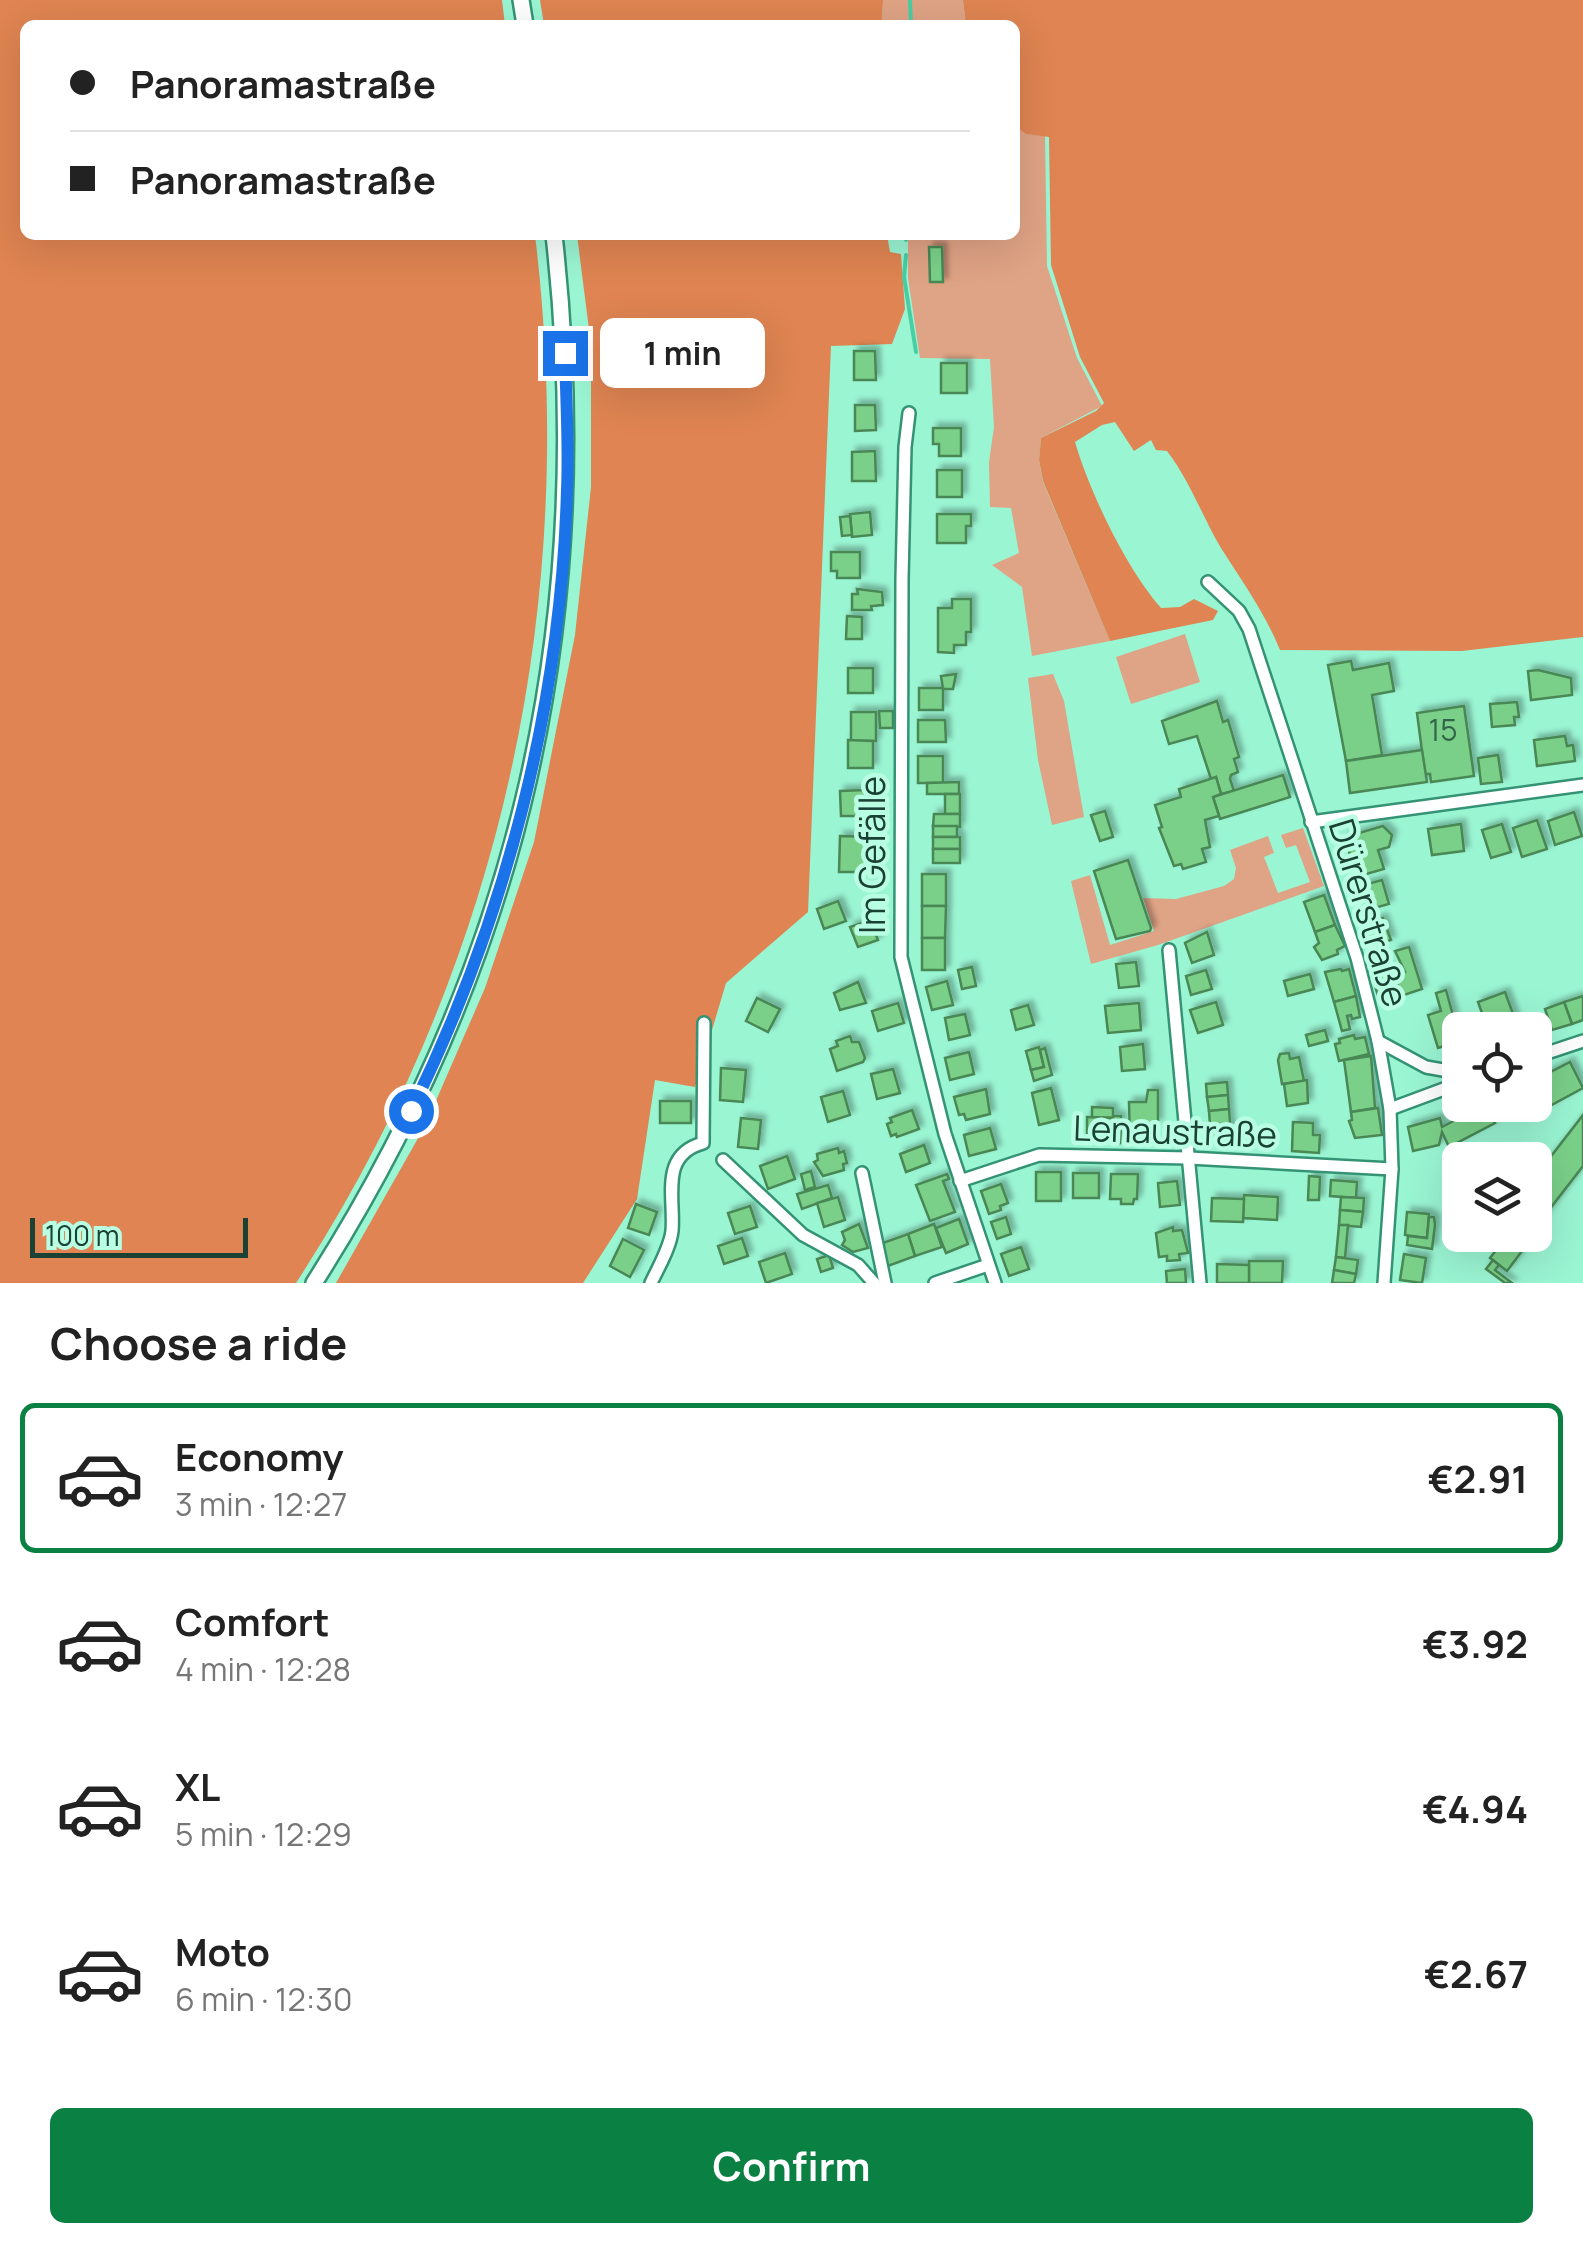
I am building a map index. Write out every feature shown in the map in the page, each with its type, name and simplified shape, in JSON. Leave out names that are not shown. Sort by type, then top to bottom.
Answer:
[{"type":"main road","points":[[314,1283],[388,1159],[462,996],[499,892],[531,772],[556,622],[567,490],[565,353],[554,240]]},
{"type":"street","name":"Im Gefälle","points":[[909,413],[903,561],[901,957],[960,1181],[994,1283]]},
{"type":"street","name":"Dürerstraße","points":[[1208,582],[1239,611],[1249,629],[1357,958],[1378,1041],[1390,1109],[1392,1169],[1384,1283]]},
{"type":"street","points":[[1311,822],[1583,785]]},
{"type":"street","points":[[1169,950],[1200,1283]]},
{"type":"street","points":[[650,1283],[672,1235],[671,1183],[676,1164],[688,1147],[703,1143],[704,1023]]},
{"type":"street","points":[[1378,1041],[1426,1068],[1442,1070]]},
{"type":"street","points":[[1552,1051],[1583,1041]]},
{"type":"street","points":[[1390,1109],[1442,1090]]},
{"type":"street","name":"Lenaustraße","points":[[960,1181],[1040,1155],[1392,1169]]},
{"type":"street","points":[[722,1160],[804,1235],[858,1265],[874,1283]]},
{"type":"street","points":[[862,1173],[885,1283]]},
{"type":"street","points":[[935,1283],[988,1265]]},
{"type":"shaded area","points":[[0,0],[502,0],[504,20],[20,20],[20,240],[535,240],[546,373],[545,511],[533,647],[509,780],[473,911],[426,1039],[367,1163],[296,1283],[0,1283]]},
{"type":"shaded area","points":[[540,0],[883,0],[882,20],[543,20]]},
{"type":"shaded area","points":[[883,0],[963,0],[965,20],[882,20]]},
{"type":"shaded area","points":[[963,0],[1583,0],[1583,637],[1462,651],[1280,650],[1167,451],[1156,450],[1151,440],[1134,451],[1115,422],[1102,425],[1075,442],[1122,551],[1161,608],[1180,607],[1194,599],[1218,611],[1213,620],[1110,641],[1043,481],[1039,460],[1041,438],[1096,411],[1104,403],[1080,357],[1051,265],[1049,137],[1020,130],[1020,20],[965,20]]},
{"type":"shaded area","points":[[1020,129],[1045,136],[1047,266],[1077,358],[1102,406],[1041,438],[1039,460],[1043,482],[1110,641],[1032,656],[1022,587],[992,565],[1019,553],[1011,508],[990,507],[989,462],[994,427],[990,359],[920,358],[908,278],[908,240],[1020,240]]},
{"type":"shaded area","points":[[578,240],[888,240],[890,252],[901,254],[905,309],[892,344],[831,346],[808,912],[726,983],[695,1087],[655,1080],[637,1199],[583,1283],[336,1283],[425,1126],[485,988],[534,842],[575,635],[591,487],[591,345]]},
{"type":"shaded area","points":[[1185,634],[1200,682],[1131,704],[1116,657]]},
{"type":"shaded area","points":[[1053,674],[1064,701],[1084,817],[1052,825],[1038,760],[1028,678]]},
{"type":"shaded area","points":[[1303,828],[1324,886],[1158,945],[1091,964],[1071,881],[1090,875],[1110,945],[1154,931],[1143,898],[1176,899],[1224,886],[1234,879],[1236,868],[1230,850],[1268,836],[1274,853],[1264,857],[1278,893],[1310,882],[1296,845],[1286,848],[1281,835]]},
{"type":"building","points":[[929,247],[942,247],[943,282],[930,282]]},
{"type":"building","points":[[854,351],[875,351],[876,380],[854,380]]},
{"type":"building","points":[[941,363],[967,363],[967,393],[941,393]]},
{"type":"building","points":[[855,405],[875,405],[876,430],[855,431]]},
{"type":"building","points":[[933,428],[961,428],[961,456],[939,456],[939,444],[933,444]]},
{"type":"building","points":[[875,451],[876,481],[852,481],[852,452]]},
{"type":"building","points":[[937,470],[962,470],[962,497],[937,497]]},
{"type":"building","points":[[870,512],[872,535],[852,537],[850,514]]},
{"type":"building","points":[[937,514],[971,514],[966,543],[937,543]]},
{"type":"building","points":[[850,516],[852,535],[842,536],[840,517]]},
{"type":"building","points":[[831,552],[860,552],[860,578],[837,578],[837,571],[831,571]]},
{"type":"building","points":[[857,589],[882,592],[883,605],[871,606],[872,610],[852,610],[852,594],[858,594]]},
{"type":"building","points":[[952,599],[971,599],[971,632],[966,632],[966,645],[954,645],[954,653],[938,652],[938,608],[952,608]]},
{"type":"building","points":[[847,616],[862,617],[862,639],[846,639]]},
{"type":"building","points":[[1351,661],[1353,670],[1389,663],[1394,691],[1372,695],[1382,755],[1346,761],[1328,665]]},
{"type":"building","points":[[848,668],[873,668],[873,693],[848,693]]},
{"type":"building","points":[[1528,671],[1571,678],[1572,695],[1531,700]]},
{"type":"building","points":[[956,674],[953,689],[943,689],[941,676]]},
{"type":"building","points":[[919,688],[943,688],[943,710],[919,710]]},
{"type":"building","points":[[1217,701],[1223,722],[1228,720],[1239,757],[1234,759],[1238,772],[1230,779],[1234,791],[1221,794],[1216,777],[1211,779],[1197,736],[1169,744],[1162,721]]},
{"type":"building","points":[[1517,702],[1519,717],[1514,717],[1515,725],[1492,727],[1490,704]]},
{"type":"building","points":[[1464,706],[1474,776],[1431,782],[1430,774],[1425,774],[1417,713]]},
{"type":"building","points":[[879,711],[893,711],[893,728],[880,728]]},
{"type":"building","points":[[851,712],[876,712],[876,741],[851,741]]},
{"type":"building","points":[[918,720],[945,720],[946,742],[918,742]]},
{"type":"building","points":[[1565,736],[1567,746],[1573,745],[1575,761],[1537,766],[1534,740]]},
{"type":"building","points":[[848,740],[873,741],[873,768],[848,768]]},
{"type":"building","points":[[1422,750],[1427,782],[1350,793],[1346,761]]},
{"type":"building","points":[[1498,755],[1502,782],[1481,784],[1478,758]]},
{"type":"building","points":[[918,756],[943,756],[943,783],[918,783]]},
{"type":"building","points":[[1283,775],[1290,797],[1220,819],[1213,797]]},
{"type":"building","points":[[1216,777],[1221,794],[1213,797],[1219,816],[1205,820],[1210,847],[1202,849],[1206,862],[1183,869],[1181,864],[1174,866],[1159,828],[1162,827],[1155,805],[1181,797],[1179,789]]},
{"type":"building","points":[[959,782],[959,794],[927,794],[927,783]]},
{"type":"building","points":[[865,790],[865,816],[841,816],[840,791]]},
{"type":"building","points":[[945,794],[960,794],[960,814],[945,814]]},
{"type":"building","points":[[1105,811],[1113,837],[1100,841],[1091,815]]},
{"type":"building","points":[[1574,812],[1582,836],[1555,845],[1548,821]]},
{"type":"building","points":[[934,814],[960,814],[960,827],[933,826]]},
{"type":"building","points":[[1537,820],[1547,849],[1522,857],[1513,828]]},
{"type":"building","points":[[1461,824],[1464,851],[1432,855],[1428,829]]},
{"type":"building","points":[[1502,824],[1511,852],[1491,858],[1482,830]]},
{"type":"building","points":[[933,826],[957,826],[957,837],[933,837]]},
{"type":"building","points":[[1383,826],[1392,835],[1389,847],[1378,850],[1384,869],[1356,877],[1345,837]]},
{"type":"building","points":[[840,836],[872,837],[872,872],[839,872]]},
{"type":"building","points":[[933,837],[960,837],[960,849],[933,849]]},
{"type":"building","points":[[933,849],[960,849],[960,863],[933,863]]},
{"type":"building","points":[[1128,860],[1151,928],[1116,939],[1094,871]]},
{"type":"building","points":[[922,874],[946,874],[946,906],[922,906]]},
{"type":"building","points":[[1382,880],[1389,904],[1367,910],[1360,886]]},
{"type":"building","points":[[1324,895],[1335,925],[1315,932],[1304,902]]},
{"type":"building","points":[[838,901],[846,921],[824,929],[817,909]]},
{"type":"building","points":[[922,906],[946,906],[945,938],[922,938]]},
{"type":"building","points":[[1383,918],[1391,940],[1368,947],[1361,925]]},
{"type":"building","points":[[870,920],[878,940],[858,947],[850,927]]},
{"type":"building","points":[[1335,925],[1345,946],[1337,950],[1338,954],[1322,960],[1314,947],[1319,943],[1315,932]]},
{"type":"building","points":[[1207,932],[1214,955],[1192,963],[1185,943]]},
{"type":"building","points":[[922,938],[945,938],[945,970],[922,970]]},
{"type":"building","points":[[1409,947],[1422,989],[1401,996],[1395,975],[1405,972],[1395,951]]},
{"type":"building","points":[[1136,962],[1139,986],[1119,988],[1116,964]]},
{"type":"building","points":[[1385,962],[1389,977],[1395,975],[1401,996],[1380,1002],[1369,967]]},
{"type":"building","points":[[972,967],[976,986],[962,989],[958,970]]},
{"type":"building","points":[[1349,969],[1356,996],[1334,1002],[1325,972]]},
{"type":"building","points":[[1206,970],[1212,989],[1191,995],[1186,976]]},
{"type":"building","points":[[1310,974],[1314,989],[1288,996],[1284,981]]},
{"type":"building","points":[[947,981],[953,1005],[932,1010],[926,987]]},
{"type":"building","points":[[858,982],[866,1003],[840,1010],[834,993]]},
{"type":"building","points":[[1446,990],[1452,1012],[1442,1012],[1442,1047],[1438,1048],[1428,1015],[1441,1011],[1436,993]]},
{"type":"building","points":[[1505,992],[1512,1012],[1482,1012],[1478,1002]]},
{"type":"building","points":[[1356,996],[1360,1017],[1347,1016],[1350,1029],[1342,1031],[1334,1002]]},
{"type":"building","points":[[1583,996],[1583,1020],[1572,1024],[1564,1002]]},
{"type":"building","points":[[757,998],[780,1009],[768,1032],[746,1021]]},
{"type":"building","points":[[1216,1002],[1223,1025],[1198,1033],[1190,1010]]},
{"type":"building","points":[[1564,1002],[1572,1024],[1552,1030],[1552,1012],[1545,1009]]},
{"type":"building","points":[[898,1003],[904,1023],[878,1031],[872,1011]]},
{"type":"building","points":[[1139,1003],[1141,1030],[1108,1033],[1105,1006]]},
{"type":"building","points":[[1028,1005],[1034,1025],[1016,1030],[1011,1010]]},
{"type":"building","points":[[965,1014],[970,1035],[949,1040],[945,1018]]},
{"type":"building","points":[[1325,1030],[1328,1041],[1309,1046],[1306,1035]]},
{"type":"building","points":[[1354,1035],[1355,1039],[1365,1037],[1369,1054],[1339,1061],[1335,1044]]},
{"type":"building","points":[[850,1036],[852,1042],[859,1042],[865,1058],[837,1071],[830,1049],[838,1046],[836,1041]]},
{"type":"building","points":[[1143,1044],[1145,1069],[1122,1071],[1120,1047]]},
{"type":"building","points":[[1039,1047],[1044,1067],[1031,1070],[1026,1051]]},
{"type":"building","points":[[1045,1048],[1052,1075],[1034,1081],[1031,1070],[1044,1067],[1040,1050]]},
{"type":"building","points":[[969,1052],[974,1074],[950,1080],[945,1058]]},
{"type":"building","points":[[1289,1053],[1290,1059],[1299,1057],[1304,1081],[1282,1084],[1278,1060],[1280,1054]]},
{"type":"building","points":[[1371,1056],[1375,1108],[1351,1112],[1344,1060]]},
{"type":"building","points":[[1570,1062],[1583,1088],[1552,1105],[1552,1071]]},
{"type":"building","points":[[721,1068],[746,1070],[743,1102],[720,1100]]},
{"type":"building","points":[[893,1069],[900,1093],[877,1099],[871,1074]]},
{"type":"building","points":[[1307,1080],[1308,1103],[1287,1106],[1284,1084]]},
{"type":"building","points":[[1227,1082],[1228,1095],[1207,1097],[1206,1084]]},
{"type":"building","points":[[1051,1088],[1059,1120],[1039,1125],[1032,1093]]},
{"type":"building","points":[[986,1089],[990,1114],[966,1120],[964,1114],[959,1115],[954,1097]]},
{"type":"building","points":[[1148,1090],[1158,1090],[1158,1123],[1148,1123],[1149,1142],[1130,1142],[1129,1102],[1146,1102]]},
{"type":"building","points":[[843,1091],[850,1115],[828,1122],[821,1097]]},
{"type":"building","points":[[1228,1095],[1229,1109],[1209,1111],[1207,1097]]},
{"type":"building","points":[[660,1101],[691,1101],[691,1123],[660,1123]]},
{"type":"building","points":[[1092,1107],[1113,1108],[1113,1116],[1121,1116],[1121,1127],[1113,1127],[1113,1118],[1092,1117]]},
{"type":"building","points":[[1378,1108],[1382,1135],[1355,1138],[1349,1121],[1351,1112]]},
{"type":"building","points":[[1229,1109],[1230,1123],[1210,1125],[1209,1111]]},
{"type":"building","points":[[912,1110],[919,1129],[891,1136],[887,1124],[892,1122],[890,1118]]},
{"type":"building","points":[[1583,1115],[1583,1166],[1552,1206],[1552,1155]]},
{"type":"building","points":[[1087,1117],[1113,1118],[1113,1127],[1121,1127],[1120,1143],[1087,1139]]},
{"type":"building","points":[[741,1118],[761,1120],[758,1149],[738,1147]]},
{"type":"building","points":[[1440,1118],[1442,1127],[1452,1122],[1495,1123],[1459,1142],[1447,1142],[1442,1132],[1439,1145],[1413,1151],[1408,1127]]},
{"type":"building","points":[[1293,1122],[1313,1123],[1313,1135],[1320,1135],[1319,1153],[1292,1151]]},
{"type":"building","points":[[1230,1123],[1231,1128],[1242,1127],[1243,1138],[1211,1142],[1210,1125]]},
{"type":"building","points":[[990,1128],[996,1149],[969,1156],[964,1135]]},
{"type":"building","points":[[924,1145],[930,1163],[906,1172],[900,1154]]},
{"type":"building","points":[[838,1148],[839,1153],[844,1151],[844,1170],[823,1176],[814,1162],[818,1160],[817,1154]]},
{"type":"building","points":[[787,1156],[795,1179],[768,1189],[760,1166]]},
{"type":"building","points":[[811,1171],[815,1187],[805,1190],[801,1174]]},
{"type":"building","points":[[1036,1172],[1061,1172],[1061,1201],[1036,1201]]},
{"type":"building","points":[[1073,1173],[1099,1173],[1099,1198],[1073,1198]]},
{"type":"building","points":[[947,1174],[949,1179],[943,1181],[955,1212],[930,1221],[916,1185]]},
{"type":"building","points":[[1111,1174],[1138,1174],[1137,1199],[1133,1204],[1110,1199]]},
{"type":"building","points":[[1309,1176],[1320,1177],[1319,1200],[1308,1200]]},
{"type":"building","points":[[1331,1180],[1357,1182],[1356,1198],[1330,1196]]},
{"type":"building","points":[[1177,1181],[1180,1205],[1160,1207],[1158,1183]]},
{"type":"building","points":[[1001,1184],[1008,1203],[989,1214],[981,1191]]},
{"type":"building","points":[[828,1185],[832,1198],[802,1209],[797,1194]]},
{"type":"building","points":[[1244,1195],[1278,1197],[1277,1220],[1243,1218]]},
{"type":"building","points":[[838,1197],[845,1220],[824,1227],[817,1203]]},
{"type":"building","points":[[1341,1197],[1364,1198],[1363,1212],[1340,1210]]},
{"type":"building","points":[[1212,1198],[1244,1199],[1243,1222],[1211,1221]]},
{"type":"building","points":[[636,1204],[657,1212],[649,1235],[628,1228]]},
{"type":"building","points":[[750,1206],[757,1227],[735,1234],[728,1213]]},
{"type":"building","points":[[1340,1210],[1363,1212],[1361,1227],[1339,1225]]},
{"type":"building","points":[[1407,1212],[1429,1214],[1427,1238],[1405,1235]]},
{"type":"building","points":[[1006,1217],[1011,1234],[997,1239],[991,1222]]},
{"type":"building","points":[[1429,1217],[1434,1217],[1435,1225],[1432,1249],[1407,1245],[1408,1236],[1427,1238]]},
{"type":"building","points":[[959,1219],[968,1244],[946,1253],[936,1228]]},
{"type":"building","points":[[859,1224],[868,1248],[853,1252],[842,1245],[842,1232]]},
{"type":"building","points":[[934,1224],[942,1247],[915,1256],[908,1234]]},
{"type":"building","points":[[1339,1225],[1348,1225],[1345,1258],[1336,1257]]},
{"type":"building","points":[[1173,1227],[1173,1231],[1182,1230],[1188,1253],[1179,1254],[1180,1260],[1167,1261],[1167,1256],[1159,1257],[1156,1233]]},
{"type":"building","points":[[908,1234],[915,1256],[888,1266],[880,1244]]},
{"type":"building","points":[[742,1238],[748,1256],[724,1264],[718,1246]]},
{"type":"building","points":[[623,1239],[644,1250],[630,1277],[610,1266]]},
{"type":"building","points":[[1021,1247],[1029,1269],[1009,1276],[1001,1254]]},
{"type":"building","points":[[1495,1252],[1521,1252],[1507,1271],[1490,1258]]},
{"type":"building","points":[[785,1253],[792,1274],[766,1283],[759,1262]]},
{"type":"building","points":[[1404,1254],[1426,1258],[1422,1283],[1400,1280]]},
{"type":"building","points":[[829,1255],[833,1268],[821,1272],[817,1259]]},
{"type":"building","points":[[1336,1257],[1358,1260],[1356,1274],[1334,1270]]},
{"type":"building","points":[[1493,1260],[1499,1265],[1495,1270],[1512,1283],[1505,1283],[1486,1269]]},
{"type":"building","points":[[1249,1261],[1283,1261],[1282,1283],[1249,1283]]},
{"type":"building","points":[[1217,1264],[1249,1265],[1249,1283],[1217,1283]]},
{"type":"building","points":[[1185,1269],[1186,1283],[1167,1283],[1166,1271]]},
{"type":"building","points":[[1334,1270],[1356,1274],[1354,1283],[1332,1283]]},
{"type":"waterway","points":[[910,0],[911,20]]},
{"type":"waterway","points":[[906,255],[904,277],[916,352]]},
{"type":"route","points":[[411,1111],[462,996],[494,910],[538,741],[564,554],[565,353]]}]
